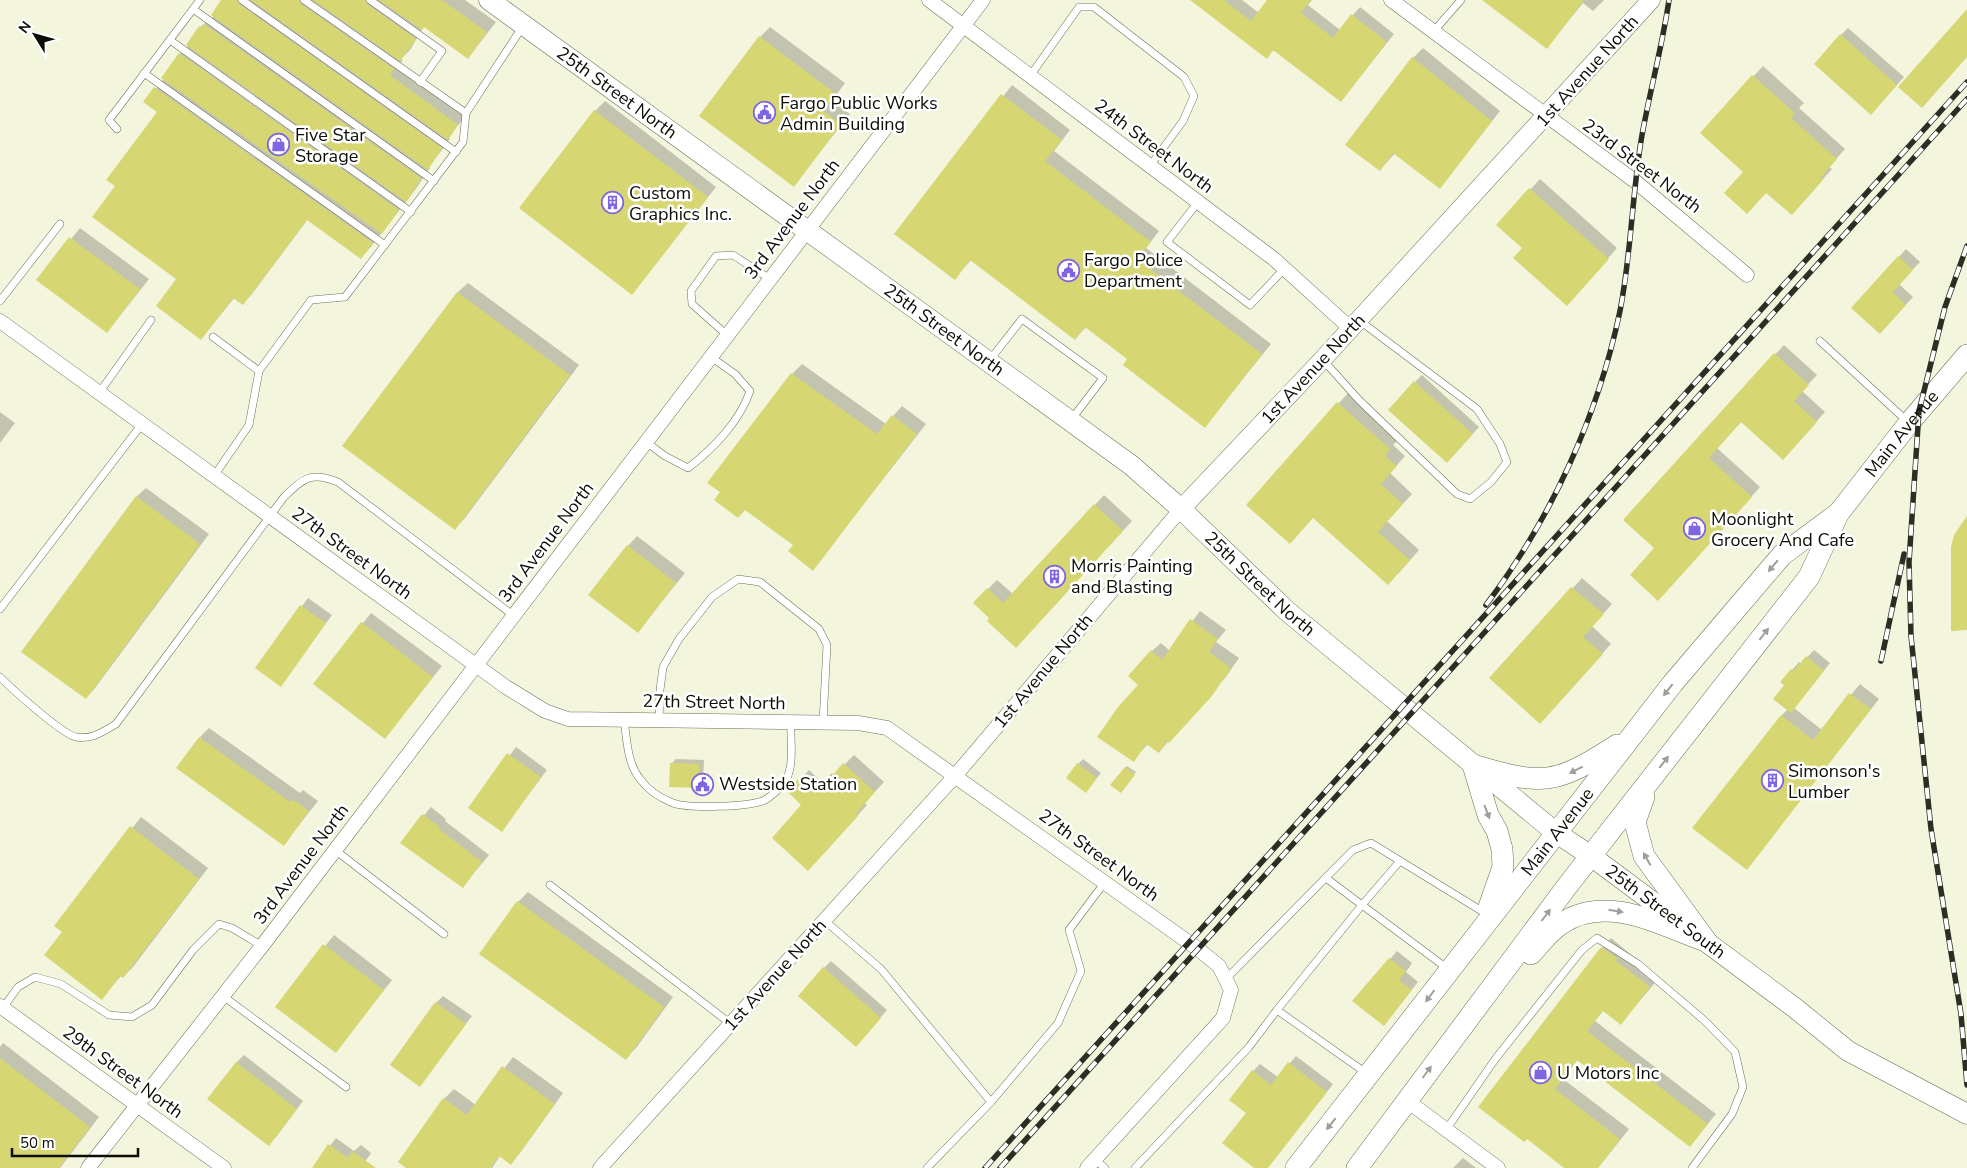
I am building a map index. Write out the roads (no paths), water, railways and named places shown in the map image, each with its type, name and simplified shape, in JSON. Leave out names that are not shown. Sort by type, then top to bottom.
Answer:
[{"type":"main road","name":"25th Street North","points":[[489,0],[1131,465],[1181,509],[1287,612],[1378,688]]},
{"type":"main road","name":"Main Avenue","points":[[1357,1168],[1469,1016],[1591,856],[1809,577],[1838,514],[1967,355]]},
{"type":"main road","name":"Main Avenue","points":[[1296,1168],[1370,1076],[1555,832],[1673,683],[1782,555],[1838,514]]},
{"type":"main road","name":"25th Street South","points":[[1378,688],[1555,832],[1591,856],[1706,941],[1848,1050],[1967,1114]]},
{"type":"main road","points":[[1473,765],[1519,779],[1556,778],[1590,762],[1632,735]]},
{"type":"main road","points":[[1473,765],[1488,815],[1497,831],[1503,868],[1495,894],[1474,939]]},
{"type":"main road","points":[[1648,783],[1635,822],[1644,856],[1706,941]]},
{"type":"main road","points":[[1469,1016],[1559,925],[1586,911],[1602,909],[1624,912],[1706,941]]},
{"type":"street","name":"24th Street North","points":[[929,0],[1198,202],[1354,324]]},
{"type":"street","name":"3rd Avenue North","points":[[88,1168],[262,946],[983,0]]},
{"type":"street","name":"23rd Street North","points":[[1392,0],[1546,117],[1636,182],[1747,275]]},
{"type":"street","name":"1st Avenue North","points":[[600,1168],[955,776],[1181,509],[1322,360],[1651,0]]},
{"type":"street","name":"27th Street North","points":[[0,321],[476,665],[545,712],[568,719],[823,722],[858,723],[887,728],[1105,882],[1219,966],[1226,979]]},
{"type":"street","points":[[1095,1165],[1223,1018],[1231,990],[1226,979]]},
{"type":"street","name":"29th Street North","points":[[1,1007],[224,1168]]},
{"type":"street","points":[[1406,1100],[1498,1168]]},
{"type":"lane","points":[[117,130],[109,120],[200,0]]},
{"type":"lane","points":[[242,0],[456,152]]},
{"type":"lane","points":[[304,0],[466,113]]},
{"type":"lane","points":[[370,0],[442,50],[420,82]]},
{"type":"lane","points":[[1433,32],[1461,0]]},
{"type":"lane","points":[[1030,76],[1079,7],[1094,7],[1184,77],[1194,96],[1184,121],[1150,166]]},
{"type":"lane","points":[[193,9],[434,181]]},
{"type":"lane","points":[[214,476],[249,425],[259,371],[311,300],[345,297],[385,245],[463,142],[466,113],[524,25]]},
{"type":"lane","points":[[170,40],[410,212]]},
{"type":"lane","points":[[144,73],[385,245]]},
{"type":"lane","points":[[1198,202],[1167,242],[1250,305],[1284,268]]},
{"type":"lane","points":[[0,301],[60,224]]},
{"type":"lane","points":[[727,335],[692,304],[691,292],[716,256],[733,255],[770,280]]},
{"type":"lane","points":[[989,362],[1022,319],[1103,378],[1070,421]]},
{"type":"lane","points":[[99,393],[151,320]]},
{"type":"lane","points":[[1322,360],[1359,400],[1457,494],[1470,499],[1491,482],[1507,462],[1500,444],[1477,409],[1354,324]]},
{"type":"lane","points":[[213,337],[259,371]]},
{"type":"lane","points":[[1820,341],[1910,423]]},
{"type":"lane","points":[[646,442],[664,456],[688,468],[706,454],[745,406],[750,391],[735,374],[711,357]]},
{"type":"lane","points":[[0,609],[142,424]]},
{"type":"lane","points":[[0,677],[20,697],[75,737],[95,736],[116,724],[284,497],[308,478],[322,476],[338,482],[514,616]]},
{"type":"lane","points":[[659,720],[663,667],[678,639],[712,598],[738,579],[760,582],[818,629],[827,645],[823,722]]},
{"type":"lane","points":[[624,720],[631,761],[639,778],[652,792],[675,804],[712,806],[740,805],[765,800],[784,783],[792,763],[790,722]]},
{"type":"lane","points":[[1226,979],[1353,850],[1370,843],[1486,914]]},
{"type":"lane","points":[[335,850],[444,934]]},
{"type":"lane","points":[[1135,1168],[1249,1047],[1362,905],[1400,861]]},
{"type":"lane","points":[[1326,878],[1450,970]]},
{"type":"lane","points":[[927,1168],[990,1102],[1058,1023],[1081,971],[1069,930],[1105,882]]},
{"type":"lane","points":[[550,885],[731,1024]]},
{"type":"lane","points":[[824,920],[881,968],[990,1102]]},
{"type":"lane","points":[[1,1007],[18,987],[35,977],[61,984],[109,1015],[132,1017],[152,1005],[193,950],[218,924],[232,928],[262,946]]},
{"type":"lane","points":[[1446,1130],[1496,1058],[1582,950],[1597,938],[1638,964],[1704,1021],[1735,1052],[1743,1087],[1732,1114],[1692,1168]]},
{"type":"lane","points":[[223,996],[346,1087]]},
{"type":"lane","points":[[1277,1010],[1370,1076]]},
{"type":"railway","points":[[1486,605],[1510,572],[1551,502],[1585,427],[1611,350],[1627,269],[1641,141],[1669,0]]},
{"type":"railway","points":[[985,1168],[1967,82]]},
{"type":"railway","points":[[1000,1168],[1967,99]]},
{"type":"railway","points":[[1967,246],[1945,307],[1919,411],[1909,562],[1911,636],[1931,829],[1961,1014],[1967,1085]]},
{"type":"railway","points":[[1881,661],[1904,554]]},
{"type":"place","name":"Fargo Public Works Admin Building","points":[[764,113]]},
{"type":"place","name":"Five Star Storage","points":[[279,145]]},
{"type":"place","name":"Custom Graphics Inc.","points":[[613,203]]},
{"type":"place","name":"Fargo Police Department","points":[[1068,270]]},
{"type":"place","name":"Moonlight Grocery And Cafe","points":[[1695,529]]},
{"type":"place","name":"Morris Painting and Blasting","points":[[1055,576]]},
{"type":"place","name":"Simonson's Lumber","points":[[1772,781]]},
{"type":"place","name":"Westside Station","points":[[703,784]]},
{"type":"place","name":"U Motors Inc","points":[[1541,1073]]}]
